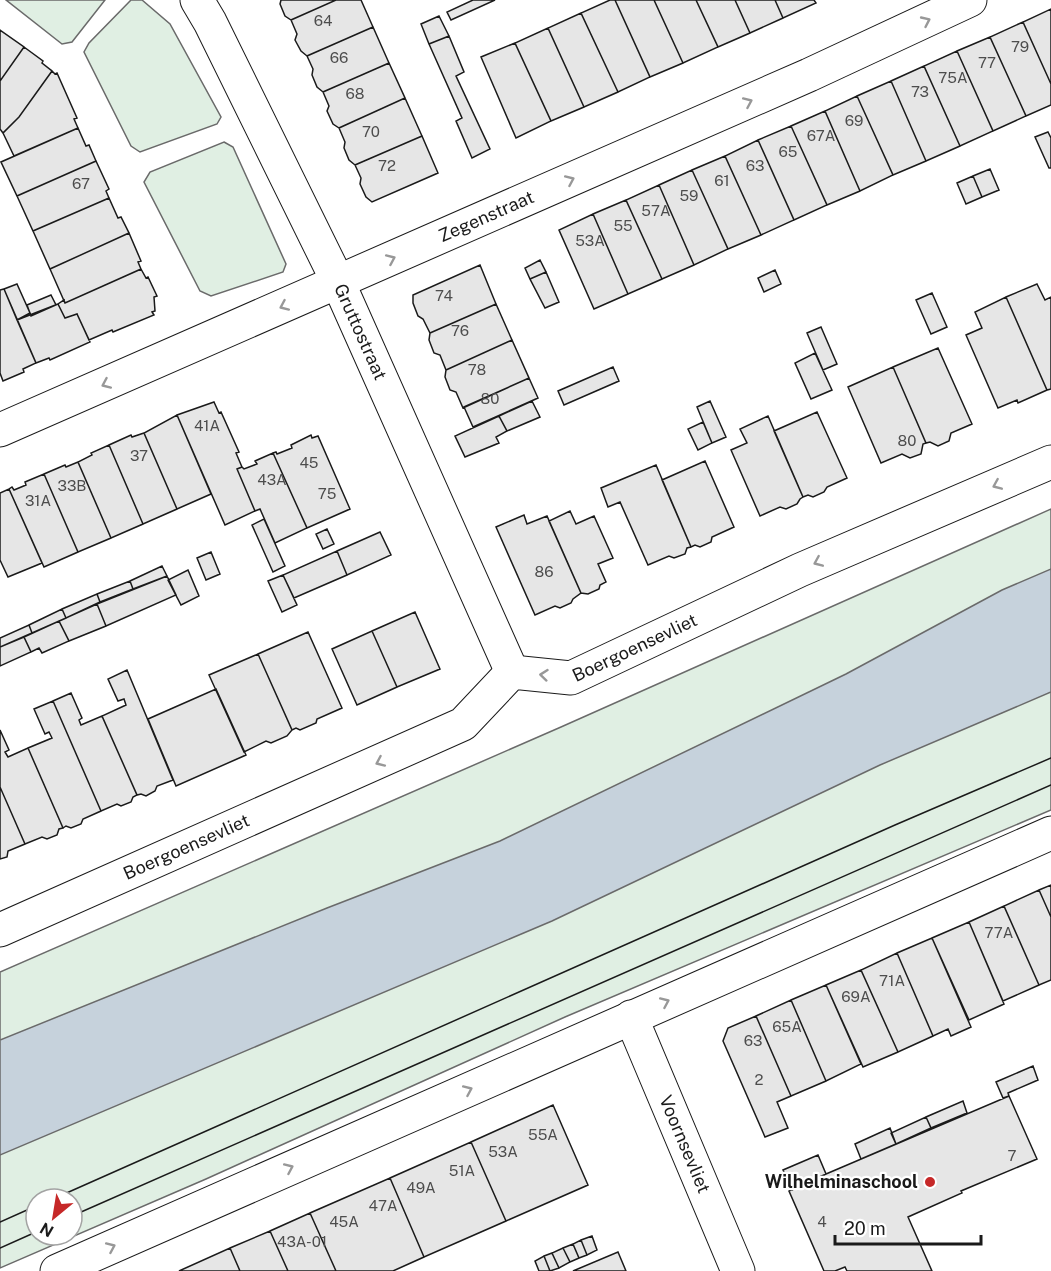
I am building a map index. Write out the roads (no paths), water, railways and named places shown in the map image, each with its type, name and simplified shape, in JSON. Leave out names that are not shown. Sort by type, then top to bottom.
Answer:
[{"type":"street","name":"Gruttostraat","points":[[197,0],[338,282],[512,672]]},
{"type":"street","name":"Zegenstraat","points":[[0,430],[809,75],[970,0]]},
{"type":"street","name":"Boergoensevliet","points":[[0,930],[463,724],[512,672],[571,678],[800,570],[1051,462]]},
{"type":"street","points":[[57,1271],[1051,833]]},
{"type":"street","name":"Voornsevliet","points":[[631,1017],[738,1271]]},
{"type":"tram line","points":[[80,1187],[1051,758]]},
{"type":"tram line","points":[[84,1211],[1051,785]]},
{"type":"tram line","points":[[0,1222],[24,1211]]},
{"type":"tram line","points":[[0,1248],[24,1237]]},
{"type":"place","name":"Wilhelminaschool","points":[[930,1182]]}]
